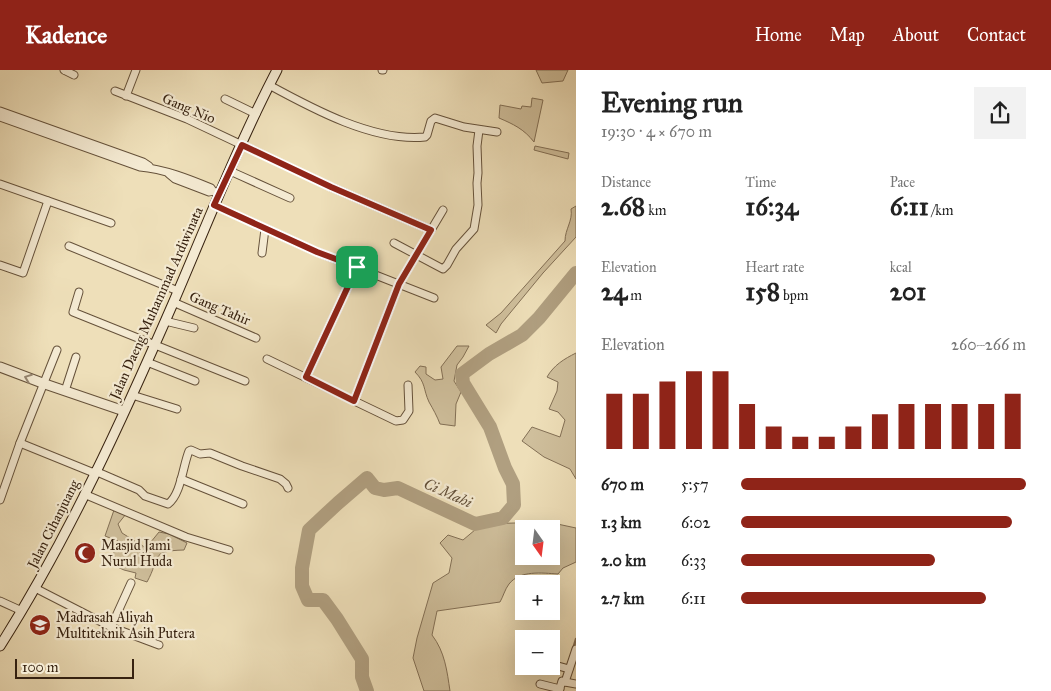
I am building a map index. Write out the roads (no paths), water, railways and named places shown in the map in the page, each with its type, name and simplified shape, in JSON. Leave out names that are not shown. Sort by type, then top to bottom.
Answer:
[{"type":"main road","name":"Jalan Daeng Muhammad Ardiwinata","points":[[124,411],[154,346],[168,321],[173,302],[214,205],[216,193],[230,171],[277,70]]},
{"type":"main road","points":[[0,367],[124,411]]},
{"type":"main road","name":"Jalan Cihanjuang","points":[[0,646],[22,612],[64,536],[124,411]]},
{"type":"street","points":[[64,70],[74,75]]},
{"type":"street","points":[[126,96],[136,70]]},
{"type":"street","points":[[269,85],[294,99],[360,128],[390,135],[425,138],[431,121],[435,118],[464,128],[497,132]]},
{"type":"street","name":"Gang Nio","points":[[116,91],[187,119],[331,187],[431,230]]},
{"type":"street","points":[[225,99],[256,114]]},
{"type":"street","points":[[0,111],[128,159]]},
{"type":"street","points":[[0,117],[128,159],[143,162],[152,168],[168,174],[177,174],[211,188],[216,193]]},
{"type":"street","points":[[394,243],[443,268],[447,265],[456,249],[474,228],[478,205],[476,183],[479,130]]},
{"type":"street","points":[[230,171],[290,198]]},
{"type":"street","points":[[0,184],[111,223]]},
{"type":"street","points":[[0,265],[23,273],[48,201]]},
{"type":"street","points":[[214,205],[317,252],[434,298]]},
{"type":"street","points":[[354,401],[399,284],[442,210]]},
{"type":"street","points":[[262,253],[265,229]]},
{"type":"street","points":[[68,246],[178,291]]},
{"type":"street","points":[[306,377],[357,267]]},
{"type":"street","points":[[78,292],[73,312],[245,381]]},
{"type":"street","name":"Gang Tahir","points":[[173,302],[256,338]]},
{"type":"street","points":[[168,321],[194,328]]},
{"type":"street","points":[[0,500],[20,443],[58,350]]},
{"type":"street","points":[[65,391],[76,357]]},
{"type":"street","points":[[267,359],[396,421],[403,420],[409,411],[408,385]]},
{"type":"street","points":[[147,362],[195,381]]},
{"type":"street","points":[[132,395],[177,410]]},
{"type":"street","points":[[20,443],[122,482],[139,490],[145,496],[166,504],[171,502],[185,469],[185,461],[191,450],[200,454],[210,453],[280,479],[288,488]]},
{"type":"street","points":[[181,479],[243,504]]},
{"type":"street","points":[[84,494],[186,537],[229,550]]},
{"type":"street","points":[[111,627],[131,582]]},
{"type":"street","points":[[35,588],[111,627],[159,645]]},
{"type":"street","points":[[0,601],[22,612]]},
{"type":"street","points":[[566,682],[576,649]]},
{"type":"street","points":[[560,666],[569,669]]},
{"type":"street","points":[[540,684],[560,690],[562,681],[576,684]]},
{"type":"waterway","name":"Ci Mahi","points":[[367,691],[362,677],[362,659],[323,600],[308,600],[302,586],[302,568],[309,530],[367,478],[375,488],[384,490],[398,488],[475,524],[503,518],[514,505],[513,484],[490,427],[463,383],[462,374],[489,354],[522,335],[539,318],[576,273]]},
{"type":"waterway","points":[[573,649],[576,639]]},
{"type":"place","name":"Masjid Jami Nurul Huda","points":[[85,553]]},
{"type":"place","name":"Madrasah Aliyah Multiteknik Asih Putera","points":[[40,625]]}]
